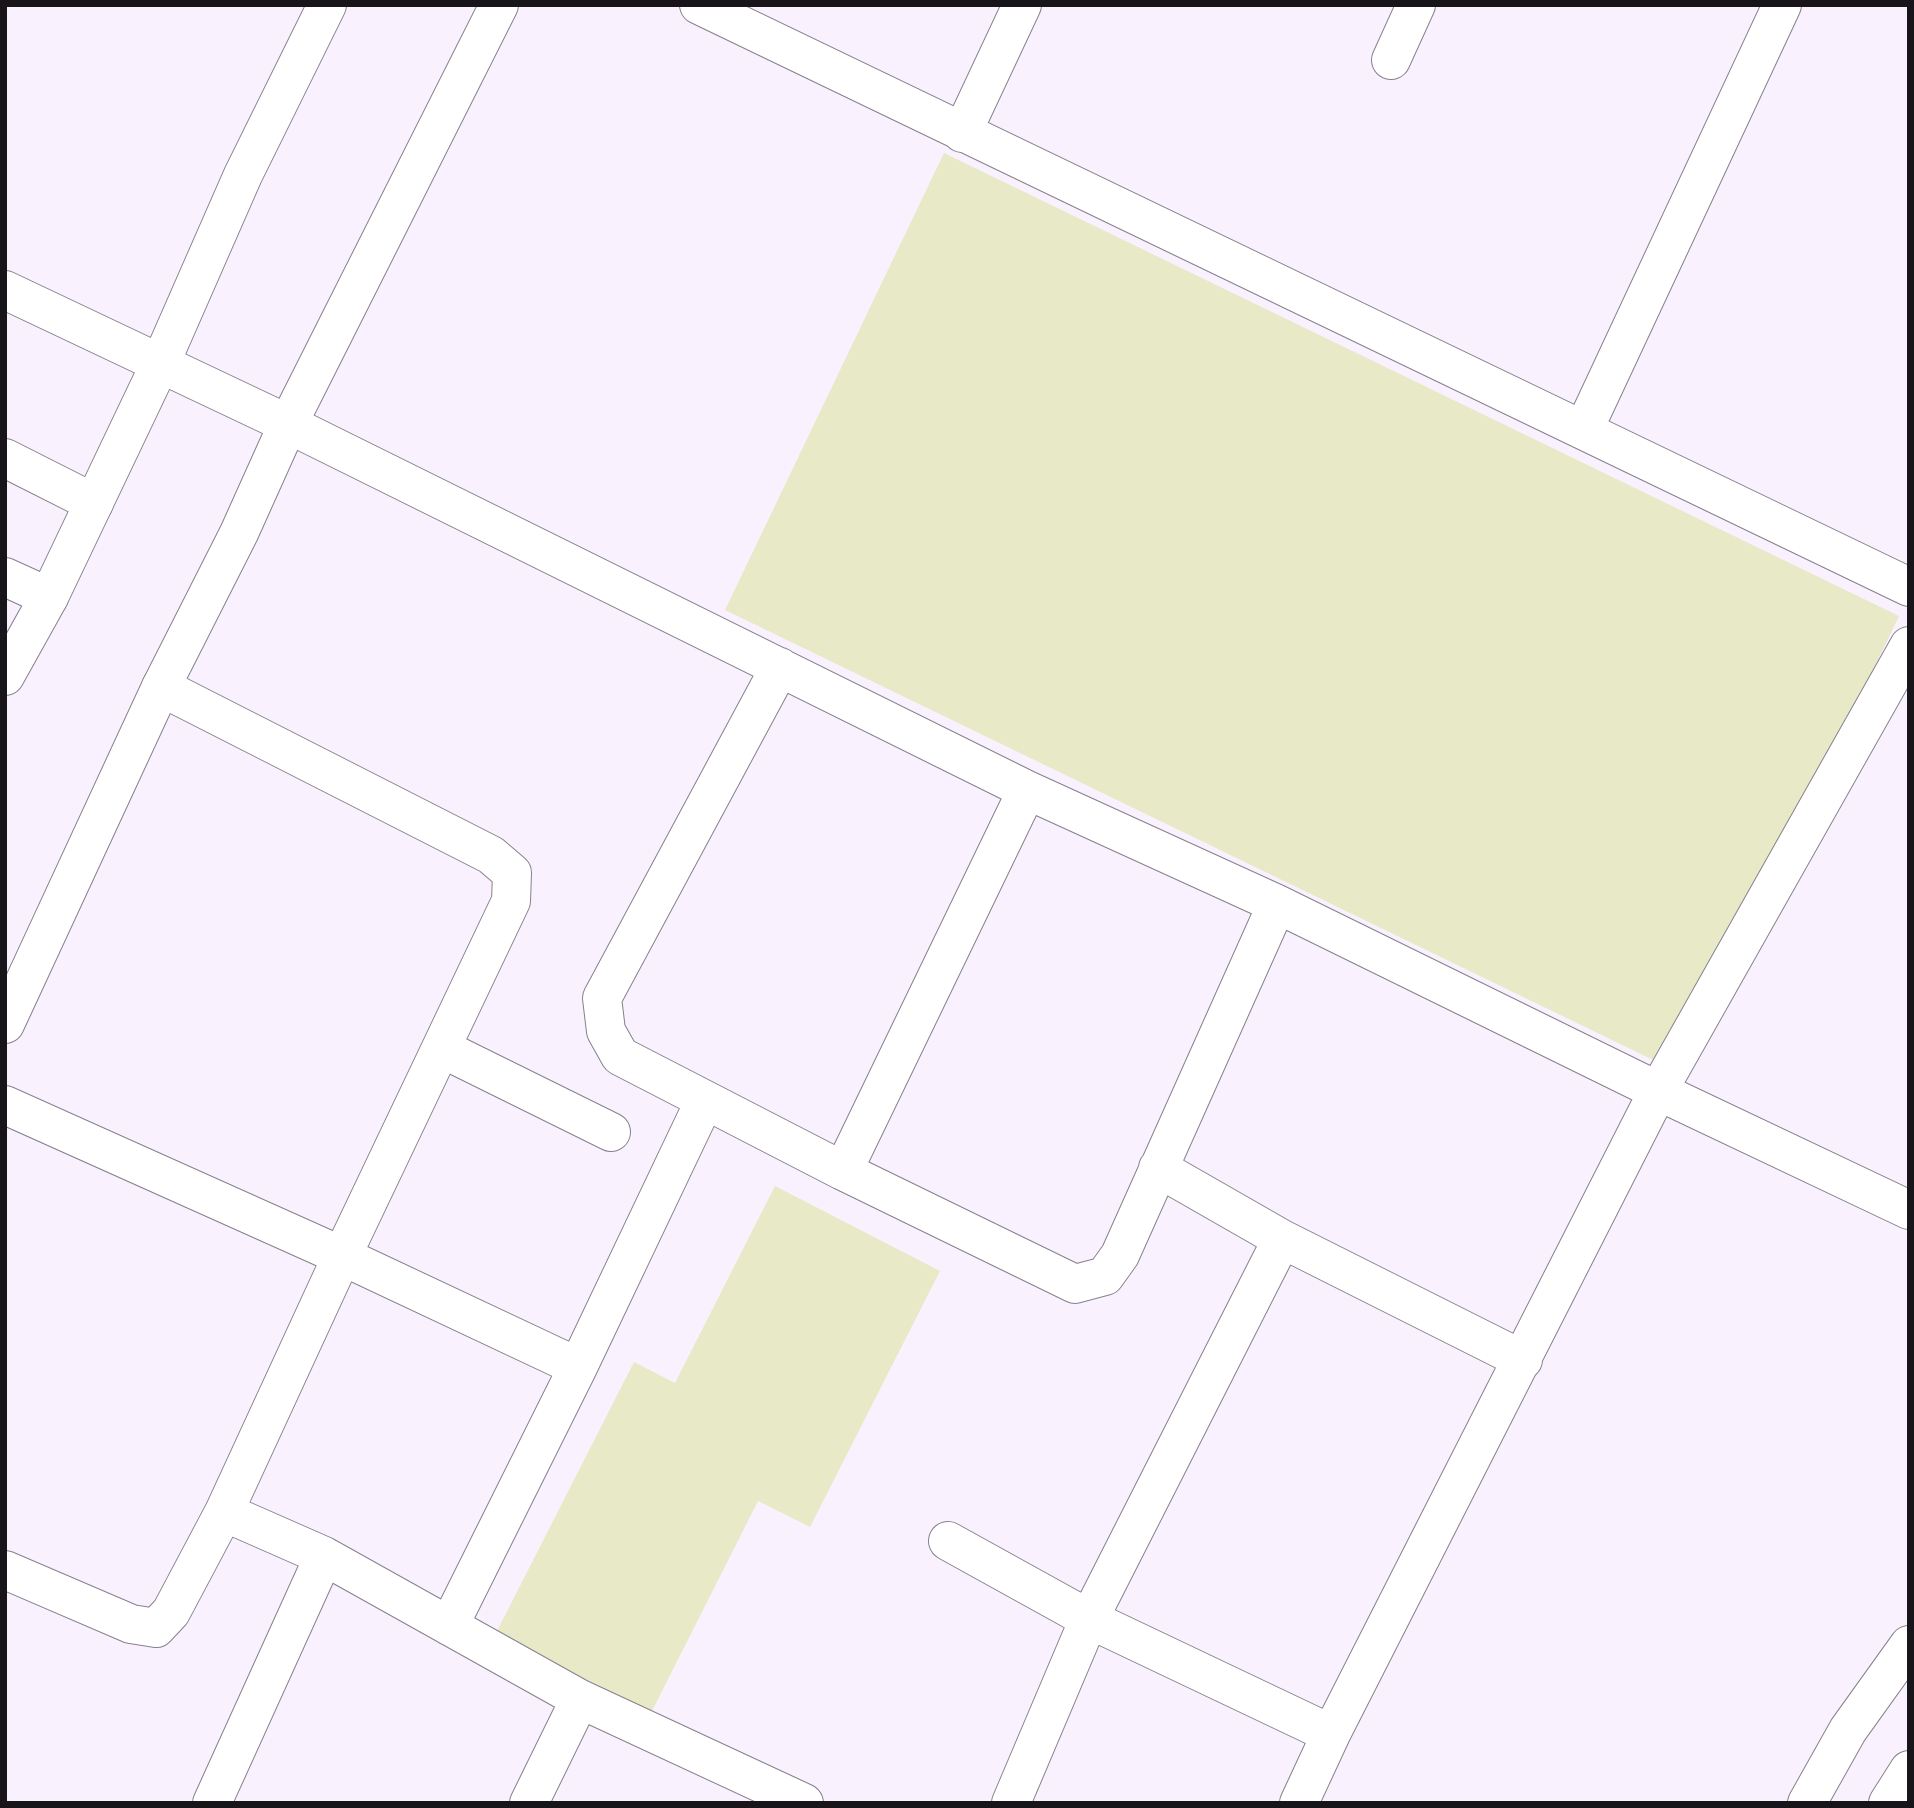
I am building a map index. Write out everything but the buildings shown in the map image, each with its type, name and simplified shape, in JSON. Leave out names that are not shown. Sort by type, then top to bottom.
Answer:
[{"type":"street","points":[[5,676],[49,597],[161,362],[243,175],[327,5]]},
{"type":"street","points":[[5,1024],[161,687],[239,533],[288,424],[499,5]]},
{"type":"street","points":[[699,5],[1909,587]]},
{"type":"street","points":[[962,133],[1022,5]]},
{"type":"street","points":[[1391,60],[1416,5]]},
{"type":"street","points":[[1584,429],[1782,5]]},
{"type":"street","points":[[5,290],[288,424],[1027,790],[1277,904],[1658,1091],[1909,1210]]},
{"type":"street","points":[[5,458],[94,503]]},
{"type":"street","points":[[5,577],[49,597]]},
{"type":"street","points":[[1299,1803],[1331,1734],[1658,1091],[1909,646]]},
{"type":"street","points":[[779,667],[602,998],[606,1031],[620,1056],[843,1171],[1075,1284],[1105,1276],[1120,1255],[1277,904]]},
{"type":"street","points":[[5,1570],[131,1624],[156,1628],[172,1612],[224,1512],[511,901],[512,873],[491,855],[161,687]]},
{"type":"street","points":[[843,1171],[1027,790]]},
{"type":"street","points":[[441,1048],[611,1132]]},
{"type":"street","points":[[449,1626],[578,1367],[705,1100]]},
{"type":"street","points":[[5,1105],[342,1256],[578,1367]]},
{"type":"street","points":[[1158,1168],[1282,1239],[1523,1360]]},
{"type":"street","points":[[1011,1803],[1089,1619],[1282,1239]]},
{"type":"street","points":[[224,1512],[324,1556],[580,1699],[804,1803]]},
{"type":"street","points":[[947,1541],[1089,1619],[1331,1734]]},
{"type":"street","points":[[212,1803],[324,1556]]},
{"type":"street","points":[[1807,1803],[1848,1730],[1909,1645]]},
{"type":"street","points":[[529,1803],[580,1699]]},
{"type":"street","points":[[1888,1803],[1909,1770]]},
{"type":"green space","points":[[944,153],[1899,616],[1680,1073],[725,610]]},
{"type":"green space","points":[[775,1186],[940,1271],[810,1527],[758,1501],[651,1713],[496,1633],[634,1362],[675,1383]]}]
